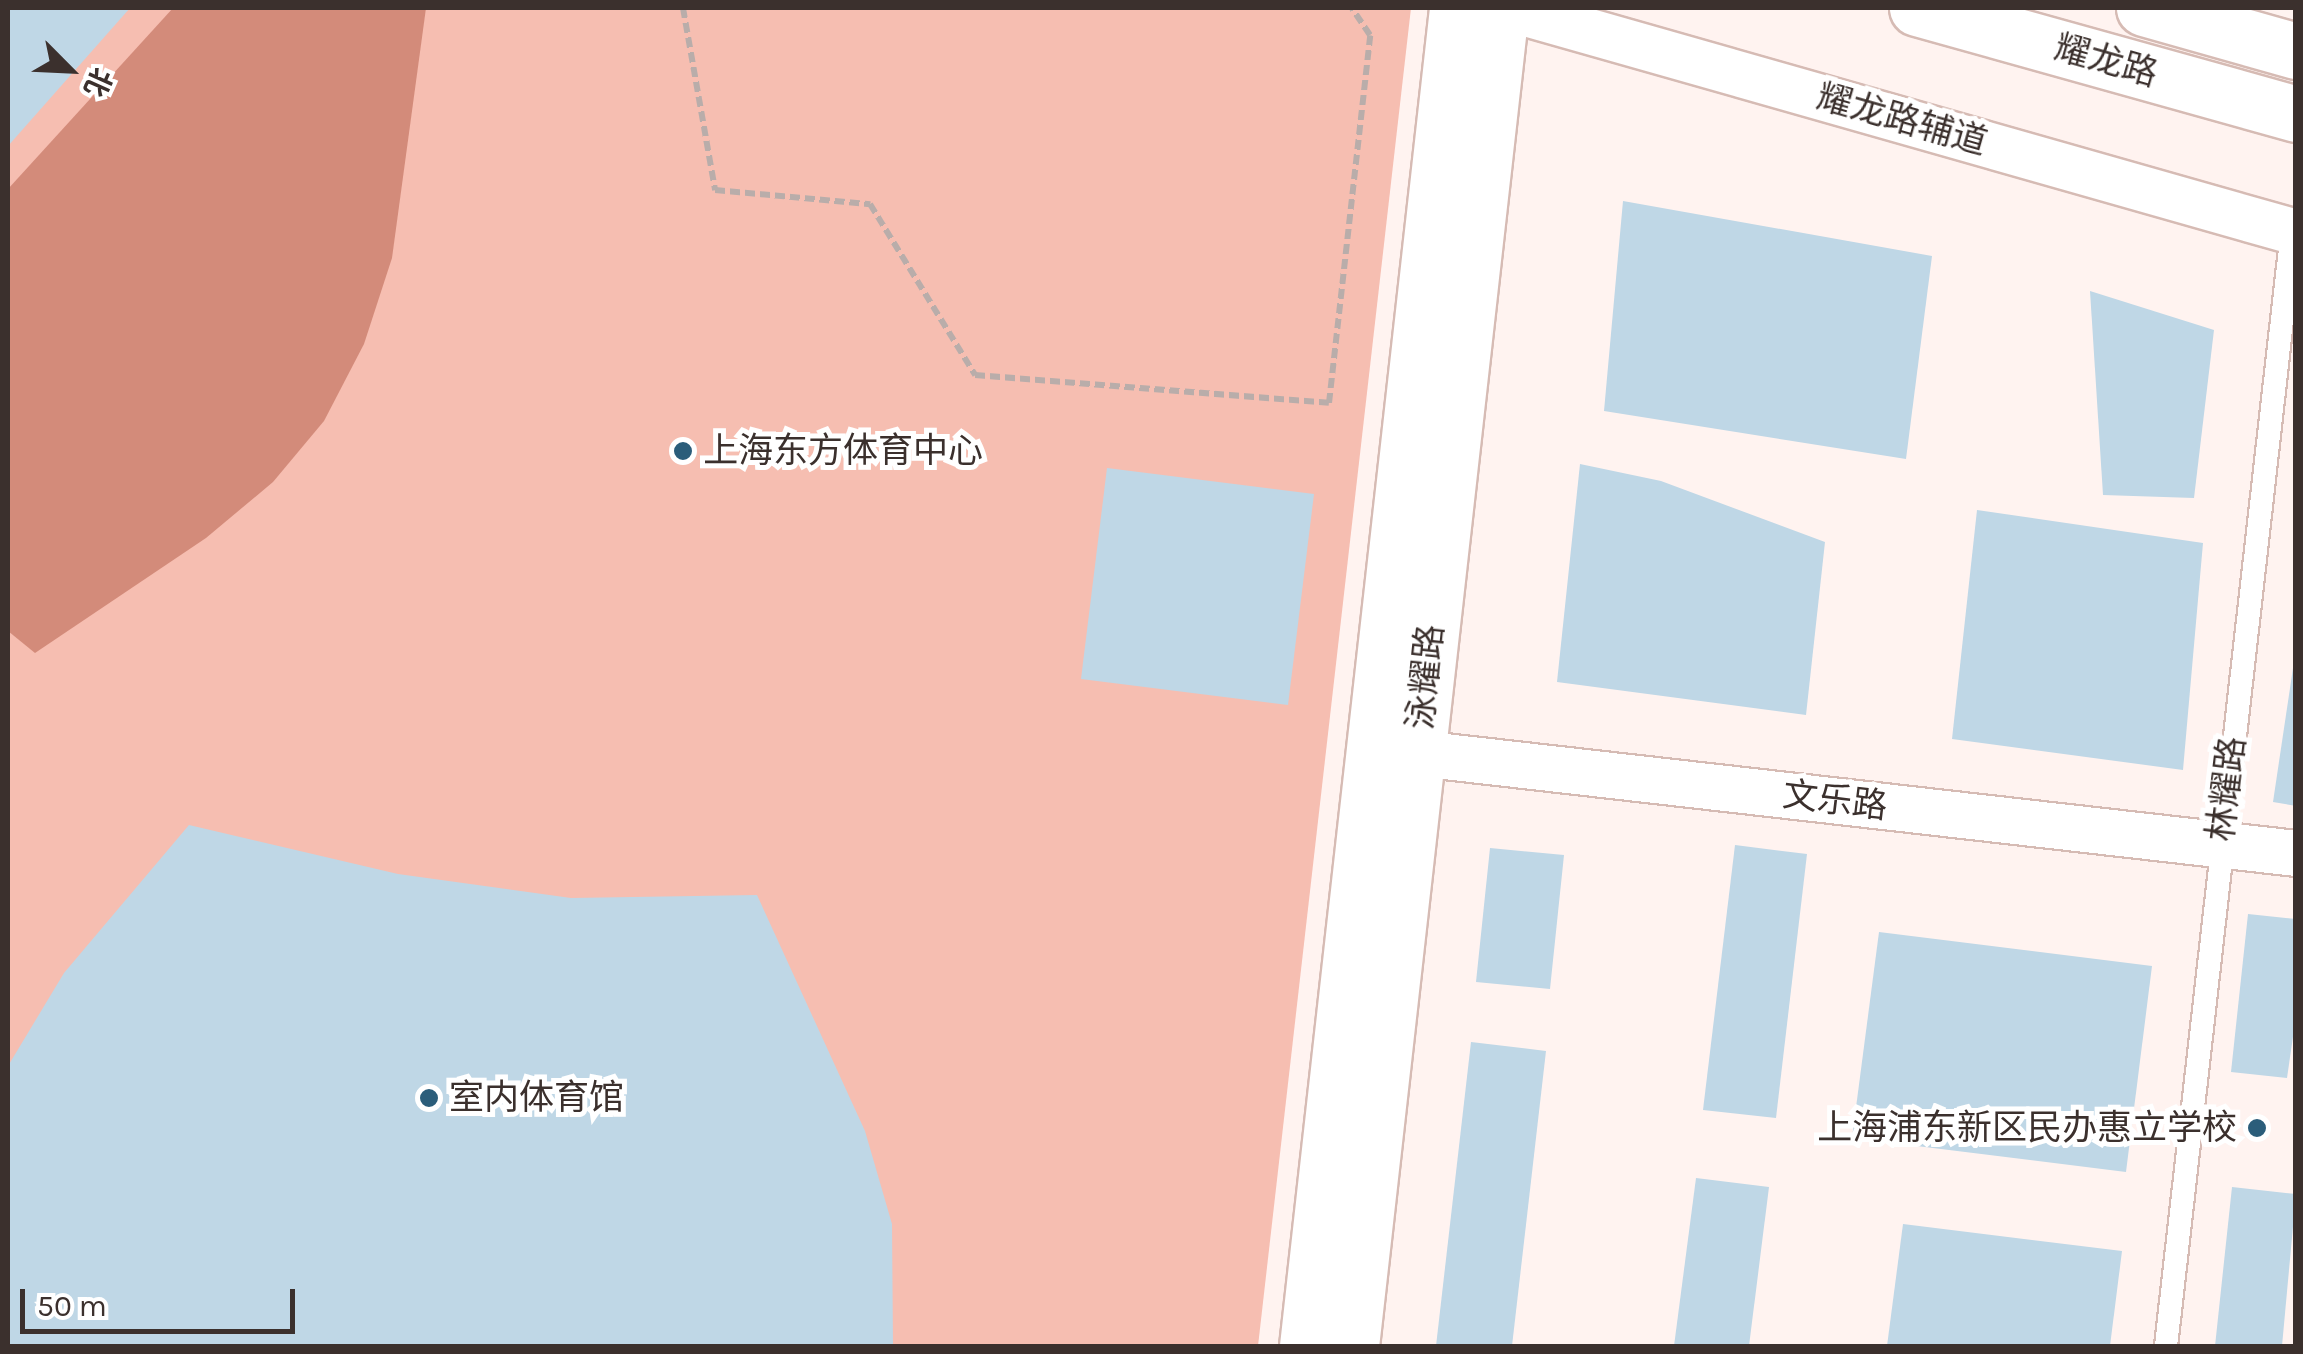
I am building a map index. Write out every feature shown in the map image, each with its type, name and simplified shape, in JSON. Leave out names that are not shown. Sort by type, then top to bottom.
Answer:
[{"type":"street","name":"泳耀路","points":[[1352,1346],[1457,8]]},
{"type":"street","name":"泳耀路","points":[[1307,1346],[1501,8]]},
{"type":"street","name":"耀龙路辅道","points":[[1508,8],[2294,232]]},
{"type":"street","name":"耀龙路","points":[[1917,8],[2296,114]]},
{"type":"street","name":"耀龙路","points":[[2144,8],[2296,51]]},
{"type":"street","name":"文乐路","points":[[1396,750],[2296,853]]},
{"type":"lane","name":"林耀路","points":[[2166,1346],[2294,232]]},
{"type":"path","points":[[683,8],[715,190],[870,204],[975,375],[1328,404],[1370,34],[1352,8]]},
{"type":"shaded area","name":"上海东方体育中心","points":[[8,8],[1411,8],[1258,1346],[8,1346]]},
{"type":"shaded area","points":[[173,8],[426,8],[392,258],[364,344],[324,421],[273,482],[206,538],[35,653],[8,631],[8,189]]},
{"type":"building","points":[[8,8],[130,8],[8,146]]},
{"type":"building","points":[[1623,201],[1932,256],[1906,459],[1604,411]]},
{"type":"building","points":[[2090,291],[2214,330],[2194,498],[2103,495]]},
{"type":"building","points":[[1580,464],[1661,481],[1825,542],[1806,715],[1557,682]]},
{"type":"building","points":[[1107,468],[1314,494],[1288,705],[1081,679]]},
{"type":"building","points":[[1977,510],[2203,543],[2183,770],[1952,739]]},
{"type":"building","points":[[2296,668],[2296,806],[2273,802]]},
{"type":"building","name":"室内体育馆","points":[[189,825],[398,874],[571,898],[757,895],[865,1131],[892,1224],[893,1346],[8,1346],[8,1066],[64,973]]},
{"type":"building","points":[[1735,845],[1807,854],[1776,1118],[1703,1110]]},
{"type":"building","points":[[1490,848],[1564,855],[1550,989],[1476,982]]},
{"type":"building","points":[[2248,914],[2296,919],[2296,1016],[2287,1078],[2231,1072]]},
{"type":"building","points":[[1879,932],[2152,966],[2126,1172],[1852,1138]]},
{"type":"building","points":[[1471,1042],[1546,1051],[1512,1346],[1436,1346]]},
{"type":"building","points":[[1696,1178],[1769,1187],[1749,1346],[1674,1346]]},
{"type":"building","points":[[2232,1187],[2296,1194],[2282,1346],[2215,1346]]},
{"type":"building","points":[[1903,1224],[2122,1251],[2110,1346],[1887,1346]]},
{"type":"place","name":"上海东方体育中心","points":[[683,451]]},
{"type":"place","name":"室内体育馆","points":[[429,1098]]},
{"type":"place","name":"上海浦东新区民办惠立学校","points":[[2257,1128]]}]
